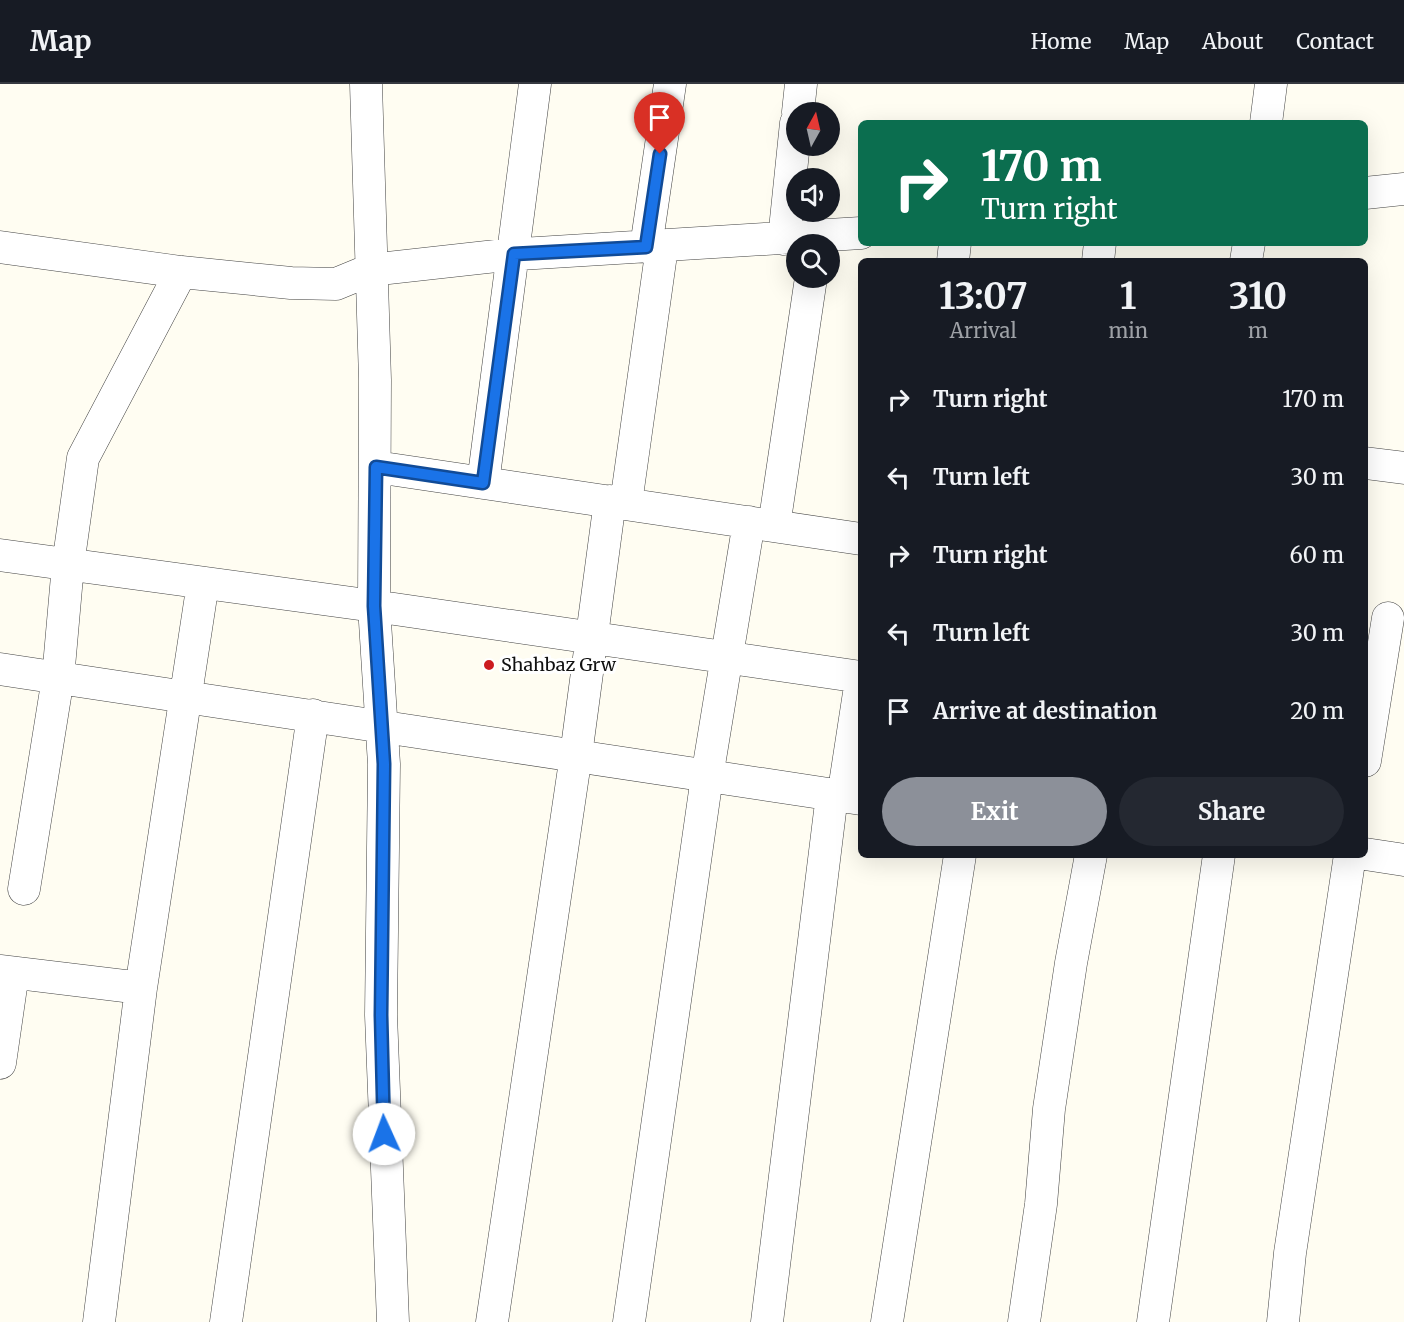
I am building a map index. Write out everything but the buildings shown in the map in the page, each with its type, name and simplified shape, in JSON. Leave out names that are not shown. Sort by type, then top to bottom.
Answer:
[{"type":"street","points":[[366,84],[376,467],[374,606],[382,727],[384,864],[381,1015],[393,1322]]},
{"type":"street","points":[[483,483],[535,84]]},
{"type":"street","points":[[492,1322],[576,755],[591,638],[618,502],[654,247],[670,84]]},
{"type":"street","points":[[799,102],[801,84]]},
{"type":"street","points":[[1266,120],[1271,84]]},
{"type":"street","points":[[0,247],[181,272],[291,283],[336,284],[370,270],[514,254],[784,239],[793,156]]},
{"type":"street","points":[[1368,194],[1404,189]]},
{"type":"street","points":[[840,236],[858,233]]},
{"type":"street","points":[[24,889],[58,678],[68,565],[83,458],[181,272]]},
{"type":"street","points":[[629,1322],[707,777],[727,658],[762,524],[809,288]]},
{"type":"street","points":[[1368,463],[1404,468]]},
{"type":"street","points":[[376,467],[858,538]]},
{"type":"street","points":[[0,555],[374,606],[858,678]]},
{"type":"street","points":[[99,1322],[141,988],[203,584]]},
{"type":"street","points":[[1368,741],[1386,618]]},
{"type":"street","points":[[0,669],[846,797]]},
{"type":"street","points":[[767,1322],[846,797],[858,702]]},
{"type":"street","points":[[226,1322],[313,715]]},
{"type":"street","points":[[1368,854],[1404,860]]},
{"type":"street","points":[[888,1322],[960,858]]},
{"type":"street","points":[[1024,1322],[1041,1204],[1049,1109],[1071,963],[1090,858]]},
{"type":"street","points":[[1153,1322],[1219,858]]},
{"type":"street","points":[[1283,1322],[1290,1253],[1350,858]]},
{"type":"street","points":[[0,1063],[7,972],[141,988]]},
{"type":"place","name":"Shahbaz Grw","points":[[489,665]]},
{"type":"route","points":[[384,1134],[381,1015],[384,764],[374,606],[376,467],[483,483],[514,254],[646,247],[660,154]]}]
